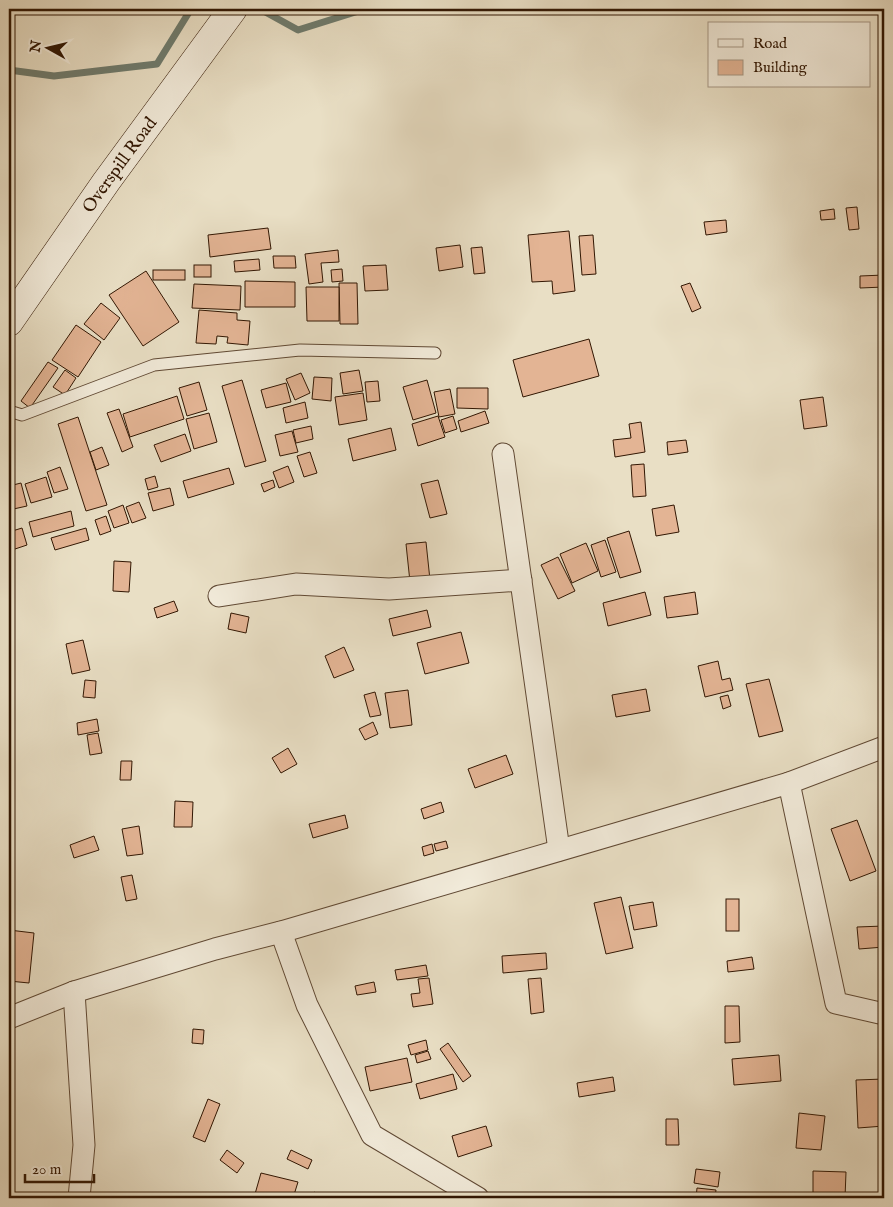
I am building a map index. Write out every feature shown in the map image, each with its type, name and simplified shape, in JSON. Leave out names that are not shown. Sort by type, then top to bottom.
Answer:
[{"type":"street","name":"Overspill Road","points":[[9,322],[106,182],[233,9]]},
{"type":"street","points":[[503,454],[559,850]]},
{"type":"street","points":[[219,596],[296,584],[389,589],[521,580]]},
{"type":"street","points":[[9,1018],[74,992],[789,783],[884,747]]},
{"type":"street","points":[[789,783],[836,1003],[884,1014]]},
{"type":"street","points":[[281,932],[307,1005],[372,1136],[478,1198]]},
{"type":"street","points":[[74,992],[84,1145],[79,1198]]},
{"type":"lane","points":[[9,411],[22,415],[154,365],[300,350],[435,353]]},
{"type":"building","points":[[857,207],[859,229],[849,230],[846,208]]},
{"type":"building","points":[[834,209],[835,219],[821,220],[820,211]]},
{"type":"building","points":[[726,220],[727,232],[706,235],[704,222]]},
{"type":"building","points":[[268,228],[271,249],[210,257],[208,235]]},
{"type":"building","points":[[569,231],[575,291],[553,294],[552,281],[532,282],[528,235]]},
{"type":"building","points":[[593,235],[596,274],[582,275],[579,236]]},
{"type":"building","points":[[460,245],[463,267],[439,271],[436,248]]},
{"type":"building","points":[[482,247],[485,273],[474,274],[471,248]]},
{"type":"building","points":[[338,250],[339,262],[321,263],[323,282],[309,284],[305,254]]},
{"type":"building","points":[[273,256],[295,256],[296,268],[274,268]]},
{"type":"building","points":[[259,259],[260,270],[235,272],[234,261]]},
{"type":"building","points":[[194,265],[211,265],[211,277],[194,277]]},
{"type":"building","points":[[386,265],[388,290],[365,291],[363,266]]},
{"type":"building","points":[[342,269],[343,281],[332,282],[331,270]]},
{"type":"building","points":[[153,270],[185,270],[185,280],[153,280]]},
{"type":"building","points":[[146,271],[179,322],[143,346],[109,295]]},
{"type":"building","points":[[884,275],[884,287],[860,288],[860,276]]},
{"type":"building","points":[[245,281],[295,282],[295,307],[245,307]]},
{"type":"building","points":[[339,283],[357,283],[358,324],[340,324]]},
{"type":"building","points":[[690,283],[701,308],[692,312],[681,286]]},
{"type":"building","points":[[194,284],[241,286],[240,310],[192,308]]},
{"type":"building","points":[[306,287],[339,287],[339,321],[307,321]]},
{"type":"building","points":[[101,303],[120,318],[104,340],[84,324]]},
{"type":"building","points":[[199,310],[237,313],[237,320],[250,321],[248,345],[227,343],[228,337],[217,336],[216,344],[196,343]]},
{"type":"building","points":[[76,325],[101,342],[78,377],[52,360]]},
{"type":"building","points":[[589,339],[599,376],[523,397],[513,360]]},
{"type":"building","points":[[48,362],[58,368],[30,408],[21,401]]},
{"type":"building","points":[[65,370],[76,378],[65,395],[53,387]]},
{"type":"building","points":[[359,370],[363,391],[343,394],[340,373]]},
{"type":"building","points":[[301,373],[310,393],[295,400],[286,379]]},
{"type":"building","points":[[314,377],[332,378],[331,401],[312,399]]},
{"type":"building","points":[[242,380],[266,461],[245,467],[222,386]]},
{"type":"building","points":[[427,380],[436,413],[413,420],[403,387]]},
{"type":"building","points":[[378,381],[380,401],[367,402],[365,382]]},
{"type":"building","points":[[199,382],[207,410],[187,416],[179,388]]},
{"type":"building","points":[[286,383],[291,402],[266,408],[261,390]]},
{"type":"building","points":[[457,388],[488,388],[488,409],[457,408]]},
{"type":"building","points":[[450,389],[455,414],[439,417],[434,392]]},
{"type":"building","points":[[363,393],[367,420],[339,425],[335,397]]},
{"type":"building","points":[[177,396],[184,419],[130,437],[123,414]]},
{"type":"building","points":[[823,397],[827,426],[804,429],[800,400]]},
{"type":"building","points":[[305,402],[308,418],[286,423],[283,408]]},
{"type":"building","points":[[119,409],[133,447],[122,452],[107,413]]},
{"type":"building","points":[[485,411],[489,423],[461,432],[458,421]]},
{"type":"building","points":[[209,413],[217,442],[194,449],[186,419]]},
{"type":"building","points":[[438,416],[445,437],[418,446],[412,424]]},
{"type":"building","points":[[453,416],[457,429],[445,433],[441,420]]},
{"type":"building","points":[[78,417],[107,505],[86,511],[58,424]]},
{"type":"building","points":[[641,422],[645,452],[615,457],[613,440],[631,438],[629,424]]},
{"type":"building","points":[[311,426],[313,439],[296,443],[293,430]]},
{"type":"building","points":[[391,428],[396,450],[353,461],[348,439]]},
{"type":"building","points":[[292,431],[298,452],[280,456],[275,435]]},
{"type":"building","points":[[185,434],[191,451],[161,462],[154,445]]},
{"type":"building","points":[[686,440],[688,452],[668,455],[667,442]]},
{"type":"building","points":[[102,447],[109,465],[96,470],[90,452]]},
{"type":"building","points":[[310,452],[317,473],[304,477],[297,456]]},
{"type":"building","points":[[644,464],[646,496],[633,497],[631,465]]},
{"type":"building","points":[[288,466],[294,482],[279,488],[273,472]]},
{"type":"building","points":[[60,467],[68,489],[54,493],[47,472]]},
{"type":"building","points":[[229,468],[234,484],[188,498],[183,481]]},
{"type":"building","points":[[155,476],[158,487],[148,490],[145,479]]},
{"type":"building","points":[[46,477],[52,497],[31,503],[25,484]]},
{"type":"building","points":[[273,480],[275,487],[264,492],[261,484]]},
{"type":"building","points":[[438,480],[447,514],[430,518],[421,484]]},
{"type":"building","points":[[21,483],[27,506],[9,510],[9,486]]},
{"type":"building","points":[[170,488],[174,505],[153,511],[148,493]]},
{"type":"building","points":[[139,502],[146,518],[132,523],[126,507]]},
{"type":"building","points":[[123,505],[129,523],[114,528],[108,511]]},
{"type":"building","points":[[674,505],[679,532],[656,536],[652,509]]},
{"type":"building","points":[[71,511],[74,526],[33,537],[29,522]]},
{"type":"building","points":[[106,516],[111,531],[100,535],[95,520]]},
{"type":"building","points":[[22,528],[27,545],[9,551],[9,532]]},
{"type":"building","points":[[86,528],[89,540],[55,550],[51,538]]},
{"type":"building","points":[[629,531],[641,572],[620,578],[607,538]]},
{"type":"building","points":[[605,540],[616,572],[601,577],[591,545]]},
{"type":"building","points":[[426,542],[430,580],[410,582],[406,544]]},
{"type":"building","points":[[586,543],[598,571],[572,583],[560,554]]},
{"type":"building","points":[[558,557],[575,591],[558,599],[541,565]]},
{"type":"building","points":[[114,561],[131,562],[129,592],[113,591]]},
{"type":"building","points":[[645,592],[651,615],[608,626],[603,603]]},
{"type":"building","points":[[695,592],[698,614],[667,618],[664,597]]},
{"type":"building","points":[[174,601],[178,611],[157,618],[154,608]]},
{"type":"building","points":[[427,610],[431,627],[393,636],[389,619]]},
{"type":"building","points":[[231,613],[249,617],[246,633],[228,629]]},
{"type":"building","points":[[461,632],[469,663],[425,674],[417,643]]},
{"type":"building","points":[[83,640],[90,670],[72,674],[66,644]]},
{"type":"building","points":[[344,647],[354,670],[334,678],[325,656]]},
{"type":"building","points":[[718,661],[722,680],[730,678],[733,690],[705,697],[698,666]]},
{"type":"building","points":[[769,679],[783,731],[759,737],[746,684]]},
{"type":"building","points":[[85,680],[96,681],[95,698],[83,697]]},
{"type":"building","points":[[646,689],[650,711],[616,717],[612,695]]},
{"type":"building","points":[[408,690],[412,725],[390,728],[385,693]]},
{"type":"building","points":[[375,692],[381,715],[370,717],[364,695]]},
{"type":"building","points":[[728,695],[731,706],[723,709],[720,697]]},
{"type":"building","points":[[97,719],[99,731],[78,735],[77,723]]},
{"type":"building","points":[[373,722],[378,734],[365,740],[359,729]]},
{"type":"building","points":[[98,733],[102,753],[90,755],[87,735]]},
{"type":"building","points":[[288,748],[297,764],[281,773],[272,758]]},
{"type":"building","points":[[506,755],[513,774],[475,788],[468,769]]},
{"type":"building","points":[[121,761],[132,761],[131,780],[120,780]]},
{"type":"building","points":[[175,801],[193,802],[192,827],[174,827]]},
{"type":"building","points":[[441,802],[444,812],[424,819],[421,809]]},
{"type":"building","points":[[345,815],[348,828],[313,838],[309,824]]},
{"type":"building","points":[[857,820],[876,871],[850,881],[831,829]]},
{"type":"building","points":[[139,826],[143,854],[127,856],[122,829]]},
{"type":"building","points":[[94,836],[99,850],[74,858],[70,845]]},
{"type":"building","points":[[446,841],[448,848],[436,851],[434,844]]},
{"type":"building","points":[[432,844],[434,853],[424,856],[422,847]]},
{"type":"building","points":[[132,875],[137,899],[126,901],[121,877]]},
{"type":"building","points":[[621,897],[633,948],[606,954],[594,903]]},
{"type":"building","points":[[726,899],[739,899],[739,931],[726,931]]},
{"type":"building","points":[[653,902],[657,926],[634,930],[629,906]]},
{"type":"building","points":[[884,926],[884,947],[859,949],[857,927]]},
{"type":"building","points":[[9,930],[34,933],[29,983],[9,981]]},
{"type":"building","points":[[546,953],[547,969],[503,973],[502,956]]},
{"type":"building","points":[[752,957],[754,969],[728,972],[727,961]]},
{"type":"building","points":[[426,965],[428,976],[397,980],[395,970]]},
{"type":"building","points":[[429,978],[433,1004],[413,1007],[411,994],[420,993],[418,979]]},
{"type":"building","points":[[541,978],[544,1012],[531,1014],[528,979]]},
{"type":"building","points":[[374,982],[376,992],[357,995],[355,986]]},
{"type":"building","points":[[725,1006],[739,1006],[740,1042],[725,1043]]},
{"type":"building","points":[[193,1029],[204,1030],[203,1044],[192,1043]]},
{"type":"building","points":[[426,1040],[428,1050],[411,1055],[408,1045]]},
{"type":"building","points":[[448,1043],[471,1076],[463,1082],[440,1049]]},
{"type":"building","points":[[428,1051],[431,1059],[417,1063],[415,1055]]},
{"type":"building","points":[[779,1055],[781,1081],[734,1085],[732,1059]]},
{"type":"building","points":[[407,1058],[412,1082],[370,1091],[365,1067]]},
{"type":"building","points":[[453,1074],[457,1089],[420,1099],[416,1084]]},
{"type":"building","points":[[613,1077],[615,1091],[579,1097],[577,1083]]},
{"type":"building","points":[[884,1079],[884,1126],[858,1128],[856,1080]]},
{"type":"building","points":[[208,1099],[220,1104],[205,1142],[193,1137]]},
{"type":"building","points":[[799,1113],[825,1116],[821,1150],[796,1148]]},
{"type":"building","points":[[666,1119],[678,1119],[679,1145],[666,1145]]},
{"type":"building","points":[[486,1126],[492,1146],[458,1157],[452,1136]]},
{"type":"building","points":[[227,1150],[244,1163],[237,1173],[220,1160]]},
{"type":"building","points":[[291,1150],[312,1160],[308,1169],[287,1159]]},
{"type":"building","points":[[696,1169],[720,1172],[718,1187],[694,1183]]},
{"type":"building","points":[[813,1171],[846,1172],[845,1198],[813,1198]]},
{"type":"building","points":[[261,1173],[298,1182],[293,1198],[269,1198],[255,1194]]},
{"type":"building","points":[[697,1188],[716,1190],[715,1198],[696,1198]]},
{"type":"building","points":[[314,1192],[324,1198],[311,1198]]},
{"type":"waterway","points":[[9,70],[54,76],[157,64],[191,9]]},
{"type":"waterway","points":[[260,9],[298,30],[365,9]]}]
